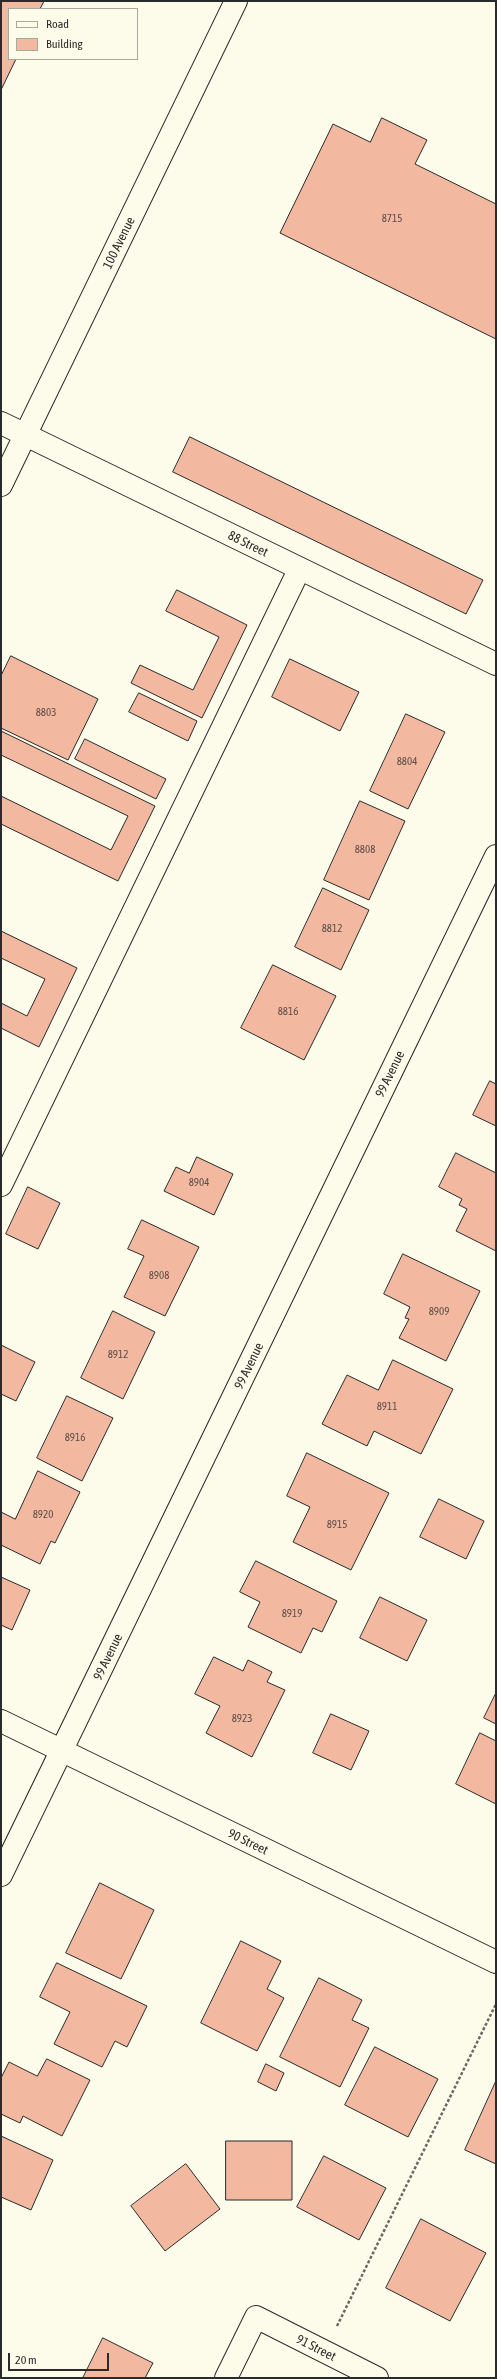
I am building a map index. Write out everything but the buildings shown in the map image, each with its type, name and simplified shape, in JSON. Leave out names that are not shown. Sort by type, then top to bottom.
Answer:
[{"type":"street","name":"100 Avenue","points":[[1,485],[236,1]]},
{"type":"street","name":"88 Street","points":[[1,423],[299,570],[496,664]]},
{"type":"street","points":[[1,1185],[299,570]]},
{"type":"street","name":"99 Avenue","points":[[1,1875],[496,856]]},
{"type":"street","name":"90 Street","points":[[1,1721],[496,1962]]},
{"type":"street","name":"91 Street","points":[[226,2378],[256,2317],[377,2378]]},
{"type":"path","points":[[324,2352],[496,2004]]}]
